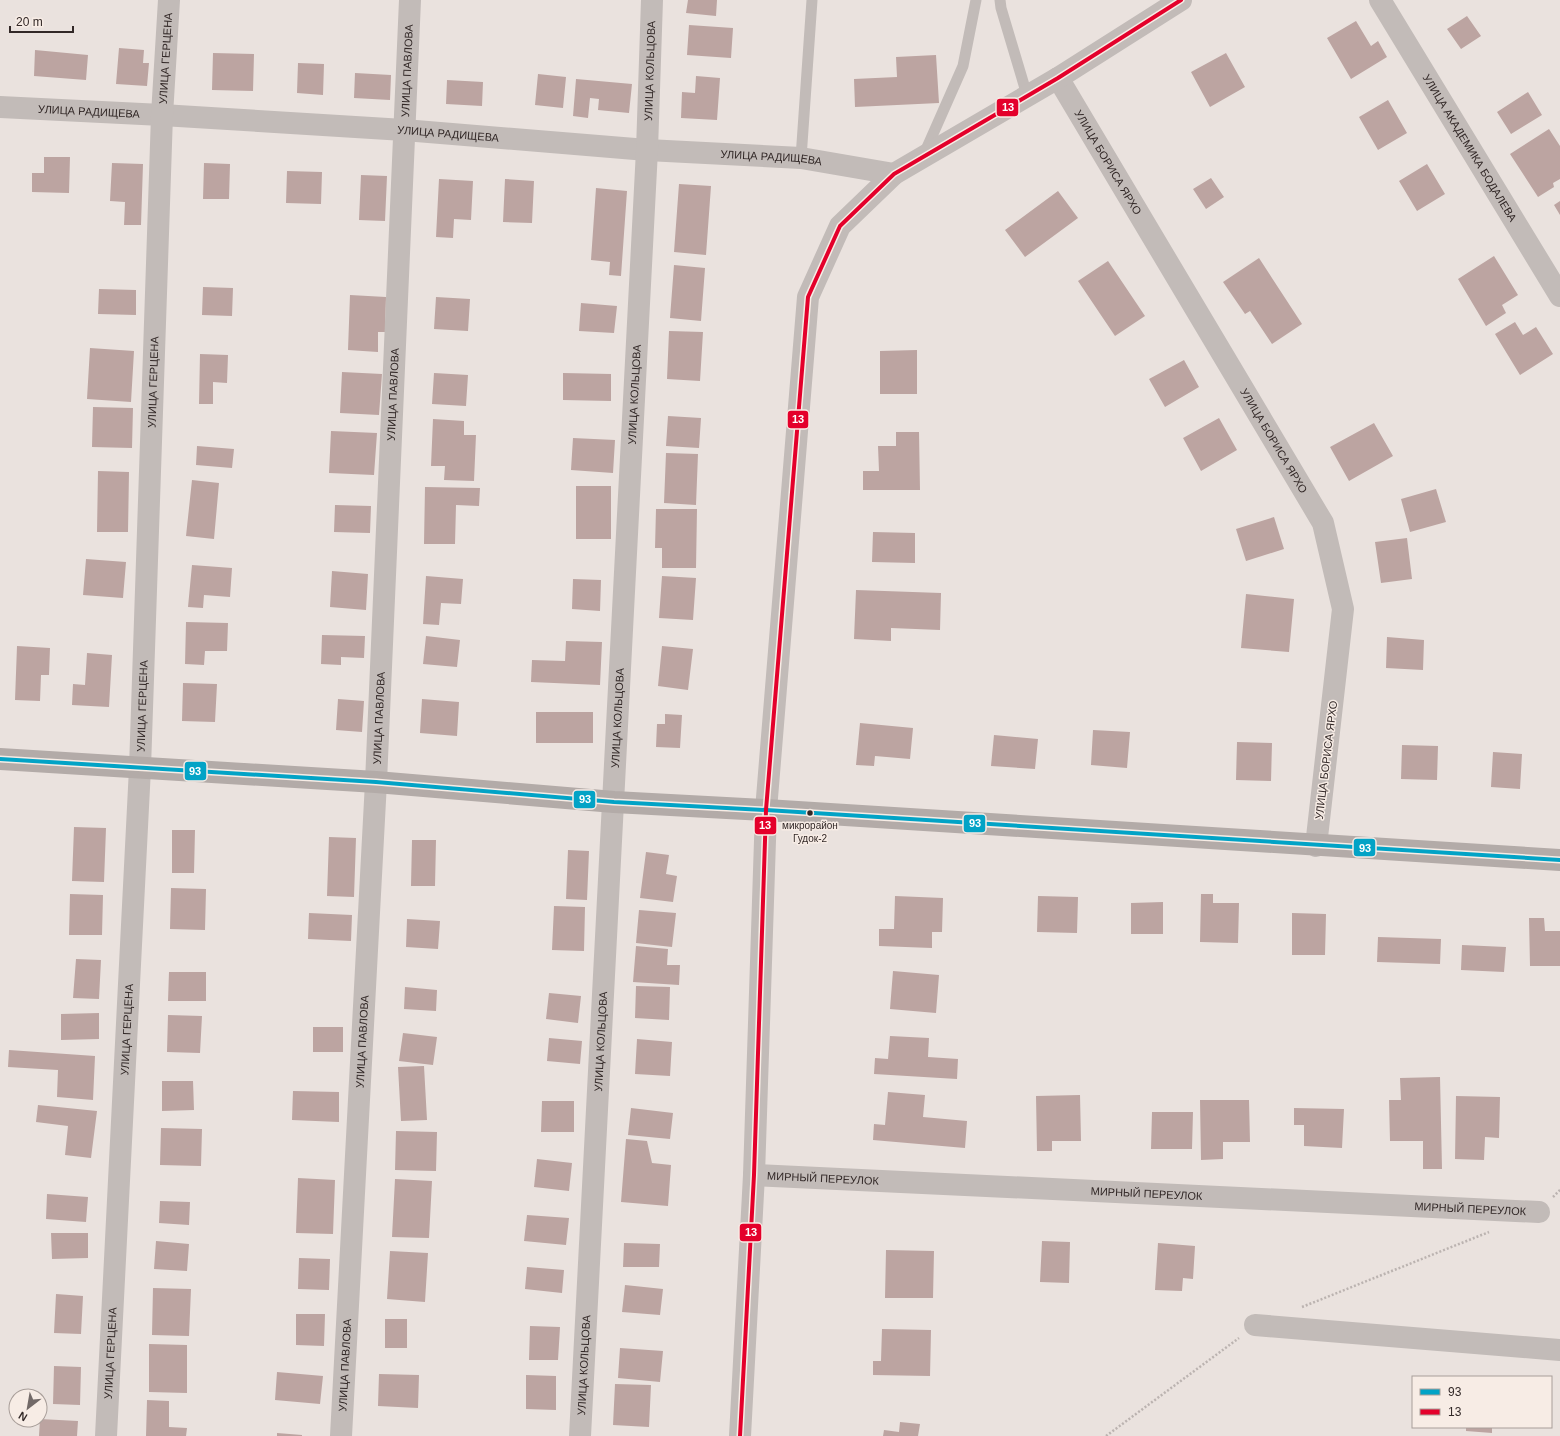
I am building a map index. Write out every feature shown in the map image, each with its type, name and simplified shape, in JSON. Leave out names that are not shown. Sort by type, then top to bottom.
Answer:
[{"type":"main road","points":[[0,759],[376,782],[614,802],[766,810],[1316,846],[1560,860]]},
{"type":"street","name":"УЛИЦА ГЕРЦЕНА","points":[[106,1436],[140,768],[162,115],[169,0]]},
{"type":"street","name":"УЛИЦА ПАВЛОВА","points":[[341,1436],[376,782],[410,0]]},
{"type":"street","name":"УЛИЦА КОЛЬЦОВА","points":[[580,1436],[647,150],[652,0]]},
{"type":"street","points":[[740,1436],[754,1175],[766,810],[808,297],[840,226],[894,174],[1058,78],[1181,0]]},
{"type":"street","name":"УЛИЦА АКАДЕМИКА БОДАЛЕВА","points":[[1380,0],[1560,296]]},
{"type":"street","name":"УЛИЦА БОРИСА ЯРХО","points":[[1058,78],[1323,523],[1343,609],[1316,846]]},
{"type":"street","name":"УЛИЦА РАДИЩЕВА","points":[[0,106],[404,130],[647,150],[801,158],[894,174]]},
{"type":"street","name":"МИРНЫЙ ПЕРЕУЛОК","points":[[754,1175],[1539,1212]]},
{"type":"street","points":[[1256,1325],[1560,1350]]},
{"type":"lane","points":[[801,158],[812,0]]},
{"type":"lane","points":[[923,157],[963,66],[976,0]]},
{"type":"lane","points":[[1000,0],[1001,8],[1027,95]]},
{"type":"path","points":[[1539,1212],[1560,1190]]},
{"type":"path","points":[[1299,1308],[1496,1229]]},
{"type":"path","points":[[1106,1436],[1256,1325]]},
{"type":"building","points":[[688,0],[717,0],[716,16],[686,13]]},
{"type":"building","points":[[1467,16],[1481,36],[1461,49],[1447,29]]},
{"type":"building","points":[[1356,21],[1371,46],[1378,41],[1387,57],[1351,79],[1327,38]]},
{"type":"building","points":[[689,25],[733,28],[731,58],[687,55]]},
{"type":"building","points":[[119,48],[144,50],[143,63],[149,63],[147,86],[116,84]]},
{"type":"building","points":[[35,50],[88,55],[86,80],[34,76]]},
{"type":"building","points":[[213,53],[254,54],[253,91],[212,90]]},
{"type":"building","points":[[1226,53],[1245,87],[1210,107],[1191,72]]},
{"type":"building","points":[[936,55],[939,103],[855,107],[854,79],[897,77],[896,57]]},
{"type":"building","points":[[298,63],[324,64],[323,95],[297,93]]},
{"type":"building","points":[[355,73],[391,75],[390,100],[354,98]]},
{"type":"building","points":[[538,74],[566,77],[563,108],[535,105]]},
{"type":"building","points":[[696,76],[720,78],[717,120],[681,118],[682,92],[695,93]]},
{"type":"building","points":[[576,79],[632,84],[629,113],[598,110],[599,99],[590,98],[588,118],[573,116]]},
{"type":"building","points":[[447,80],[483,82],[482,106],[446,104]]},
{"type":"building","points":[[1528,92],[1542,115],[1511,134],[1497,112]]},
{"type":"building","points":[[1388,100],[1407,133],[1378,150],[1359,117]]},
{"type":"building","points":[[1549,129],[1560,146],[1560,179],[1553,183],[1554,187],[1538,197],[1510,154]]},
{"type":"building","points":[[44,157],[70,157],[69,193],[32,192],[32,173],[44,173]]},
{"type":"building","points":[[112,163],[143,164],[141,225],[124,225],[125,202],[110,201]]},
{"type":"building","points":[[204,163],[230,164],[229,199],[203,199]]},
{"type":"building","points":[[1427,164],[1445,194],[1417,211],[1399,181]]},
{"type":"building","points":[[287,171],[322,172],[321,204],[286,203]]},
{"type":"building","points":[[361,175],[387,176],[385,221],[359,220]]},
{"type":"building","points":[[1211,178],[1224,197],[1206,209],[1193,189]]},
{"type":"building","points":[[439,179],[473,181],[471,220],[454,219],[453,238],[436,237]]},
{"type":"building","points":[[505,179],[534,181],[532,223],[503,222]]},
{"type":"building","points":[[679,184],[711,186],[706,255],[674,252]]},
{"type":"building","points":[[596,188],[627,191],[621,276],[609,275],[610,262],[591,260]]},
{"type":"building","points":[[1058,191],[1078,218],[1025,257],[1005,230]]},
{"type":"building","points":[[1560,201],[1560,215],[1554,205]]},
{"type":"building","points":[[1494,256],[1518,295],[1502,305],[1506,313],[1486,326],[1458,279]]},
{"type":"building","points":[[1259,258],[1302,324],[1272,344],[1250,311],[1245,314],[1223,282]]},
{"type":"building","points":[[1108,261],[1145,316],[1115,336],[1078,281]]},
{"type":"building","points":[[674,265],[705,268],[701,321],[670,318]]},
{"type":"building","points":[[203,287],[233,288],[232,316],[202,315]]},
{"type":"building","points":[[99,289],[136,290],[136,315],[98,314]]},
{"type":"building","points":[[350,295],[386,297],[385,332],[378,332],[378,352],[348,350]]},
{"type":"building","points":[[436,297],[470,299],[468,331],[434,329]]},
{"type":"building","points":[[581,303],[617,306],[614,333],[579,331]]},
{"type":"building","points":[[1515,322],[1523,335],[1536,327],[1553,354],[1520,375],[1495,334]]},
{"type":"building","points":[[669,331],[703,332],[700,381],[667,379]]},
{"type":"building","points":[[90,348],[134,351],[131,402],[87,399]]},
{"type":"building","points":[[917,350],[917,394],[880,394],[880,351]]},
{"type":"building","points":[[200,354],[228,355],[227,383],[213,382],[213,404],[199,404]]},
{"type":"building","points":[[1184,360],[1199,387],[1165,407],[1149,379]]},
{"type":"building","points":[[342,372],[382,374],[379,415],[340,413]]},
{"type":"building","points":[[434,373],[468,375],[466,406],[432,404]]},
{"type":"building","points":[[563,373],[611,374],[611,401],[563,400]]},
{"type":"building","points":[[93,407],[133,408],[132,448],[92,447]]},
{"type":"building","points":[[668,416],[701,418],[699,448],[666,446]]},
{"type":"building","points":[[1219,418],[1237,450],[1201,471],[1183,438]]},
{"type":"building","points":[[433,419],[464,421],[464,435],[476,435],[474,481],[444,480],[445,466],[431,466]]},
{"type":"building","points":[[1374,423],[1393,456],[1349,481],[1330,447]]},
{"type":"building","points":[[331,431],[377,433],[374,475],[329,473]]},
{"type":"building","points":[[896,432],[919,432],[920,490],[863,490],[863,471],[879,471],[878,446],[896,446]]},
{"type":"building","points":[[573,438],[615,440],[613,473],[571,470]]},
{"type":"building","points":[[197,446],[234,449],[232,468],[196,465]]},
{"type":"building","points":[[666,453],[698,454],[696,505],[664,503]]},
{"type":"building","points":[[98,471],[129,472],[128,532],[97,532]]},
{"type":"building","points":[[192,480],[219,483],[214,539],[186,536]]},
{"type":"building","points":[[576,486],[611,486],[611,539],[576,539]]},
{"type":"building","points":[[425,487],[480,488],[479,506],[456,505],[455,544],[424,544]]},
{"type":"building","points":[[1436,489],[1446,522],[1410,532],[1401,499]]},
{"type":"building","points":[[335,505],[371,506],[370,533],[334,532]]},
{"type":"building","points":[[656,509],[697,509],[696,568],[662,568],[662,548],[655,548]]},
{"type":"building","points":[[1274,517],[1284,549],[1246,561],[1236,529]]},
{"type":"building","points":[[873,532],[915,533],[915,563],[872,562]]},
{"type":"building","points":[[1407,538],[1412,579],[1381,583],[1375,542]]},
{"type":"building","points":[[86,559],[126,562],[123,598],[83,595]]},
{"type":"building","points":[[192,565],[232,568],[230,597],[204,595],[203,608],[188,607]]},
{"type":"building","points":[[332,571],[368,574],[366,610],[330,607]]},
{"type":"building","points":[[426,576],[463,579],[461,604],[441,603],[439,625],[423,624]]},
{"type":"building","points":[[662,576],[696,578],[693,620],[659,618]]},
{"type":"building","points":[[573,579],[601,580],[600,611],[572,609]]},
{"type":"building","points":[[856,590],[941,593],[940,630],[891,628],[891,641],[854,639]]},
{"type":"building","points":[[1246,594],[1294,599],[1289,652],[1241,648]]},
{"type":"building","points":[[186,622],[228,623],[227,651],[205,651],[204,665],[185,664]]},
{"type":"building","points":[[322,635],[365,636],[364,658],[341,657],[341,665],[321,664]]},
{"type":"building","points":[[426,636],[460,640],[457,667],[423,664]]},
{"type":"building","points":[[1387,637],[1424,640],[1423,670],[1386,668]]},
{"type":"building","points":[[566,641],[602,642],[600,685],[531,682],[532,660],[565,661]]},
{"type":"building","points":[[17,646],[50,648],[49,675],[41,675],[40,701],[15,700]]},
{"type":"building","points":[[662,646],[693,649],[688,690],[658,686]]},
{"type":"building","points":[[87,653],[112,655],[109,707],[72,705],[73,684],[85,685]]},
{"type":"building","points":[[183,683],[217,684],[215,722],[182,721]]},
{"type":"building","points":[[338,699],[364,701],[362,732],[336,730]]},
{"type":"building","points":[[422,699],[459,702],[457,736],[420,733]]},
{"type":"building","points":[[536,712],[593,712],[593,743],[536,743]]},
{"type":"building","points":[[665,714],[682,715],[680,748],[656,747],[657,724],[665,724]]},
{"type":"building","points":[[860,723],[913,728],[910,759],[875,756],[874,766],[856,765]]},
{"type":"building","points":[[1093,730],[1130,732],[1127,768],[1091,765]]},
{"type":"building","points":[[994,735],[1038,739],[1035,769],[991,766]]},
{"type":"building","points":[[1237,742],[1272,743],[1271,781],[1236,780]]},
{"type":"building","points":[[1402,745],[1438,746],[1437,780],[1401,779]]},
{"type":"building","points":[[1493,752],[1522,754],[1520,789],[1491,787]]},
{"type":"building","points":[[74,827],[106,828],[104,882],[72,881]]},
{"type":"building","points":[[172,830],[195,830],[194,873],[172,873]]},
{"type":"building","points":[[329,837],[356,838],[354,897],[327,896]]},
{"type":"building","points":[[412,840],[436,840],[435,886],[411,886]]},
{"type":"building","points":[[568,850],[589,851],[587,900],[566,899]]},
{"type":"building","points":[[646,852],[669,855],[666,874],[677,876],[673,902],[640,898]]},
{"type":"building","points":[[171,888],[206,889],[205,930],[170,929]]},
{"type":"building","points":[[70,894],[103,895],[102,935],[69,935]]},
{"type":"building","points":[[1201,894],[1213,894],[1213,903],[1239,903],[1238,943],[1200,942]]},
{"type":"building","points":[[895,896],[943,898],[942,932],[932,932],[932,948],[879,946],[879,929],[894,929]]},
{"type":"building","points":[[1038,896],[1078,897],[1077,933],[1037,932]]},
{"type":"building","points":[[1163,902],[1163,934],[1131,934],[1131,903]]},
{"type":"building","points":[[554,906],[585,907],[584,951],[552,950]]},
{"type":"building","points":[[639,910],[676,913],[672,947],[636,943]]},
{"type":"building","points":[[309,913],[352,915],[351,941],[308,939]]},
{"type":"building","points":[[1292,913],[1326,914],[1325,955],[1292,955]]},
{"type":"building","points":[[1529,918],[1544,918],[1545,931],[1560,931],[1560,966],[1530,966]]},
{"type":"building","points":[[407,919],[440,921],[438,949],[406,947]]},
{"type":"building","points":[[1378,937],[1441,939],[1440,964],[1377,962]]},
{"type":"building","points":[[1462,945],[1506,947],[1504,972],[1461,970]]},
{"type":"building","points":[[636,946],[668,949],[667,965],[680,965],[679,985],[633,982]]},
{"type":"building","points":[[76,959],[101,960],[99,999],[73,998]]},
{"type":"building","points":[[893,971],[939,975],[936,1013],[890,1009]]},
{"type":"building","points":[[169,972],[206,972],[206,1001],[168,1001]]},
{"type":"building","points":[[636,986],[670,987],[669,1020],[635,1018]]},
{"type":"building","points":[[405,987],[437,990],[436,1011],[404,1009]]},
{"type":"building","points":[[549,993],[581,996],[578,1023],[546,1019]]},
{"type":"building","points":[[99,1013],[99,1039],[61,1040],[61,1014]]},
{"type":"building","points":[[168,1015],[202,1016],[200,1053],[167,1052]]},
{"type":"building","points":[[313,1027],[343,1027],[343,1052],[313,1052]]},
{"type":"building","points":[[403,1033],[437,1037],[433,1065],[399,1061]]},
{"type":"building","points":[[890,1036],[929,1038],[928,1057],[958,1059],[957,1079],[874,1074],[875,1058],[888,1059]]},
{"type":"building","points":[[549,1038],[582,1041],[580,1064],[547,1061]]},
{"type":"building","points":[[637,1039],[672,1042],[670,1076],[635,1074]]},
{"type":"building","points":[[9,1050],[95,1056],[93,1100],[57,1097],[58,1070],[8,1067]]},
{"type":"building","points":[[424,1066],[427,1120],[401,1121],[398,1067]]},
{"type":"building","points":[[1440,1077],[1442,1169],[1423,1169],[1423,1141],[1390,1141],[1389,1100],[1401,1100],[1400,1078]]},
{"type":"building","points":[[162,1081],[193,1081],[194,1110],[162,1111]]},
{"type":"building","points":[[293,1091],[339,1092],[339,1122],[292,1120]]},
{"type":"building","points":[[888,1092],[925,1095],[923,1117],[967,1121],[965,1148],[873,1140],[874,1124],[885,1125]]},
{"type":"building","points":[[1080,1095],[1081,1141],[1052,1141],[1052,1151],[1037,1151],[1036,1096]]},
{"type":"building","points":[[1456,1096],[1500,1097],[1499,1138],[1485,1137],[1484,1160],[1455,1159]]},
{"type":"building","points":[[1200,1100],[1249,1100],[1250,1142],[1223,1142],[1223,1159],[1201,1160]]},
{"type":"building","points":[[542,1101],[574,1101],[574,1132],[541,1132]]},
{"type":"building","points":[[38,1105],[97,1111],[91,1158],[65,1155],[68,1126],[36,1122]]},
{"type":"building","points":[[631,1108],[673,1113],[670,1139],[628,1135]]},
{"type":"building","points":[[1294,1108],[1344,1109],[1342,1148],[1304,1146],[1304,1125],[1294,1125]]},
{"type":"building","points":[[1152,1112],[1193,1112],[1192,1149],[1151,1149]]},
{"type":"building","points":[[161,1128],[202,1129],[201,1166],[160,1165]]},
{"type":"building","points":[[396,1131],[437,1132],[436,1171],[395,1170]]},
{"type":"building","points":[[626,1139],[647,1141],[652,1163],[671,1165],[668,1206],[621,1202]]},
{"type":"building","points":[[537,1159],[572,1163],[569,1191],[534,1187]]},
{"type":"building","points":[[298,1178],[335,1180],[333,1234],[296,1233]]},
{"type":"building","points":[[395,1179],[432,1181],[429,1238],[392,1237]]},
{"type":"building","points":[[47,1194],[88,1197],[86,1222],[46,1219]]},
{"type":"building","points":[[160,1201],[190,1202],[189,1225],[159,1223]]},
{"type":"building","points":[[527,1215],[569,1218],[566,1245],[524,1241]]},
{"type":"building","points":[[51,1233],[88,1233],[88,1258],[52,1259]]},
{"type":"building","points":[[156,1241],[189,1244],[187,1271],[154,1269]]},
{"type":"building","points":[[1042,1241],[1070,1242],[1069,1283],[1040,1282]]},
{"type":"building","points":[[624,1243],[660,1244],[659,1267],[623,1267]]},
{"type":"building","points":[[1158,1243],[1195,1246],[1193,1279],[1183,1278],[1182,1291],[1155,1290]]},
{"type":"building","points":[[886,1250],[934,1251],[933,1298],[885,1298]]},
{"type":"building","points":[[390,1251],[428,1253],[425,1302],[387,1299]]},
{"type":"building","points":[[299,1258],[330,1259],[329,1290],[298,1289]]},
{"type":"building","points":[[527,1267],[564,1270],[562,1293],[525,1289]]},
{"type":"building","points":[[625,1285],[663,1289],[660,1315],[622,1312]]},
{"type":"building","points":[[153,1288],[191,1289],[189,1336],[152,1335]]},
{"type":"building","points":[[56,1294],[83,1296],[81,1334],[54,1333]]},
{"type":"building","points":[[296,1314],[325,1314],[324,1346],[296,1345]]},
{"type":"building","points":[[385,1319],[407,1319],[407,1348],[385,1348]]},
{"type":"building","points":[[530,1326],[560,1327],[558,1360],[529,1360]]},
{"type":"building","points":[[882,1329],[931,1330],[930,1376],[873,1375],[873,1361],[881,1361]]},
{"type":"building","points":[[149,1344],[187,1345],[187,1393],[149,1392]]},
{"type":"building","points":[[620,1348],[663,1351],[660,1382],[618,1378]]},
{"type":"building","points":[[54,1366],[81,1367],[80,1405],[53,1404]]},
{"type":"building","points":[[277,1372],[323,1376],[320,1404],[275,1400]]},
{"type":"building","points":[[379,1374],[419,1375],[418,1408],[378,1406]]},
{"type":"building","points":[[526,1375],[556,1376],[556,1410],[526,1409]]},
{"type":"building","points":[[615,1384],[651,1385],[649,1427],[613,1425]]},
{"type":"building","points":[[147,1400],[169,1401],[169,1427],[187,1428],[186,1436],[146,1436]]},
{"type":"building","points":[[48,1419],[78,1421],[77,1436],[39,1436],[39,1428],[48,1428]]},
{"type":"building","points":[[900,1422],[920,1424],[918,1436],[883,1436],[884,1430],[899,1432]]},
{"type":"building","points":[[1466,1428],[1492,1428],[1492,1433],[1466,1431]]},
{"type":"building","points":[[277,1433],[302,1435],[302,1436],[277,1436]]},
{"type":"transit line","name":"13","points":[[740,1436],[754,1175],[766,810],[808,297],[840,226],[894,174],[1058,78],[1181,0]]},
{"type":"transit line","name":"93","points":[[0,759],[376,782],[614,802],[766,810],[1560,860]]},
{"type":"place","name":"микрорайон Гудок-2","points":[[810,813]]}]
